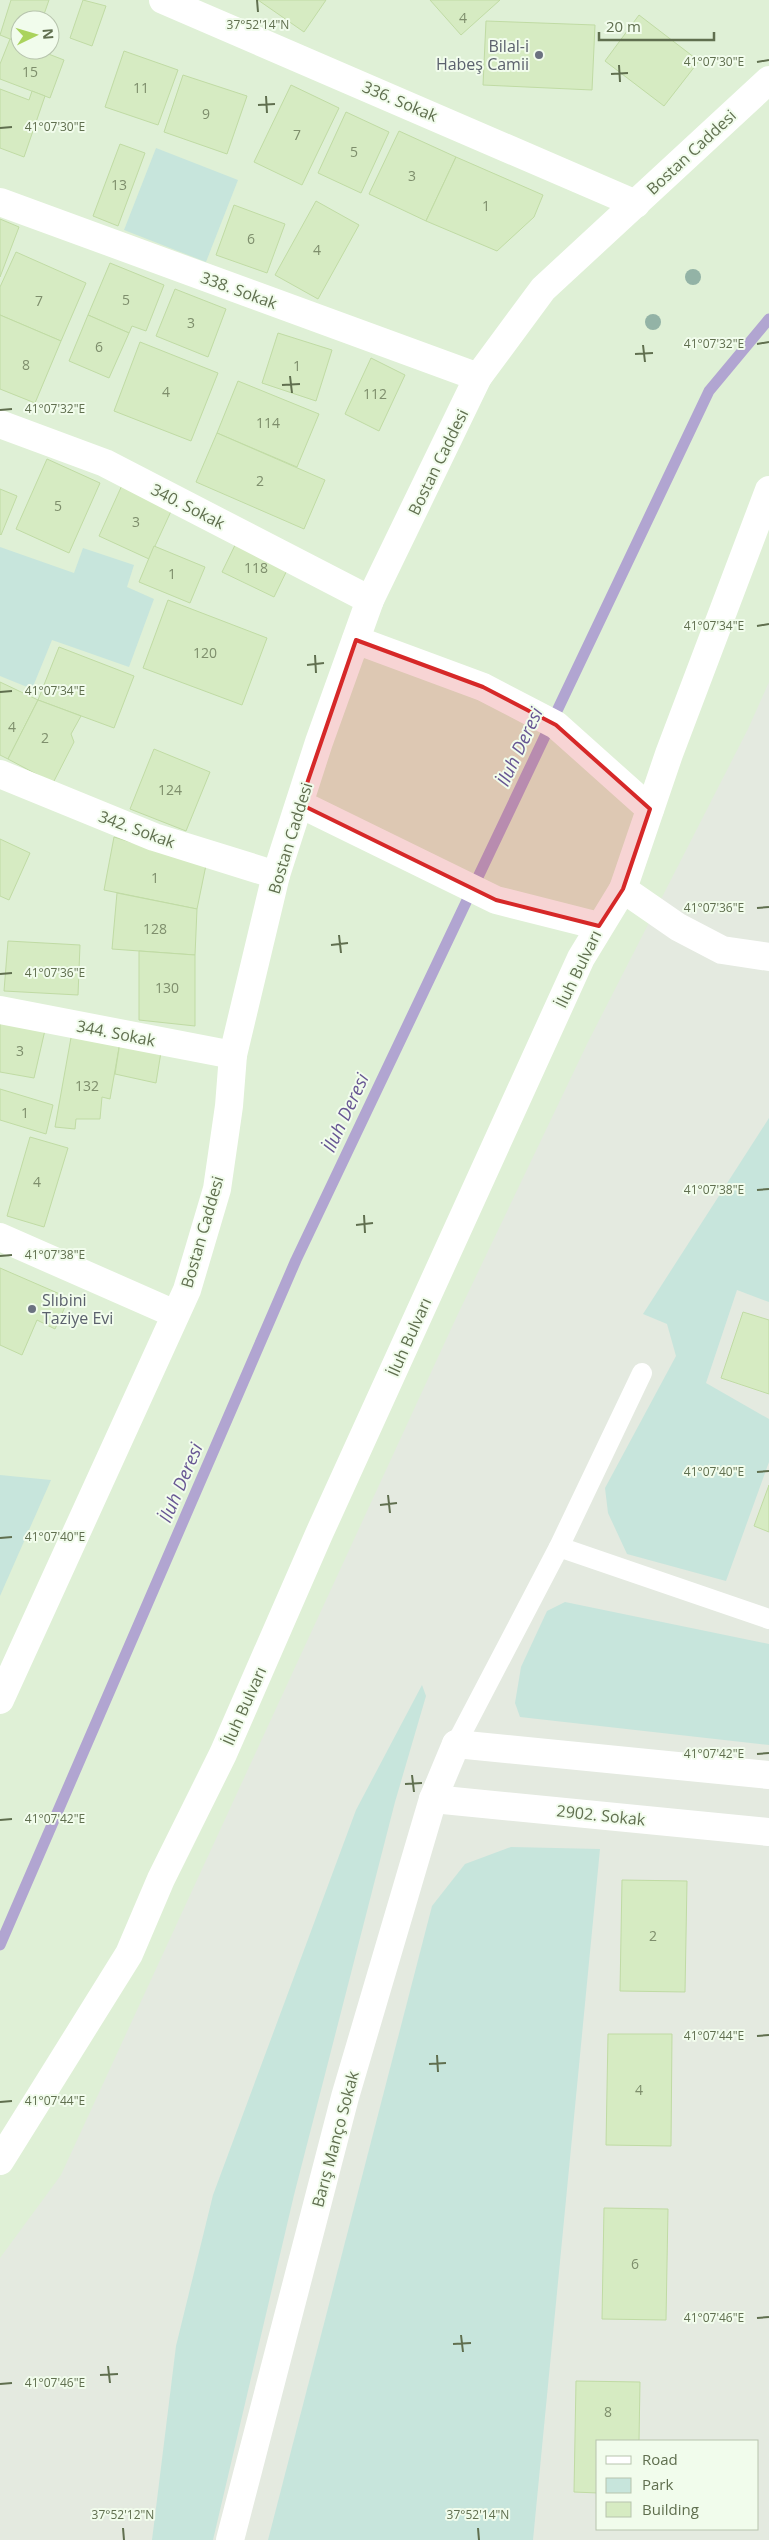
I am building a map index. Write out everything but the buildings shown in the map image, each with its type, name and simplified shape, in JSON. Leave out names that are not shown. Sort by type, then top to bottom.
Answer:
[{"type":"street","name":"336. Sokak","points":[[177,2],[636,204]]},
{"type":"street","name":"Bostan Caddesi","points":[[0,1700],[186,1290],[218,1190],[229,1106],[233,1055],[276,875],[300,804],[318,742],[370,600],[478,377],[543,289],[769,80]]},
{"type":"street","name":"338. Sokak","points":[[0,202],[478,377]]},
{"type":"street","name":"340. Sokak","points":[[0,424],[105,463],[370,600]]},
{"type":"street","name":"İluh Bulvarı","points":[[0,2161],[129,1954],[161,1879],[223,1754],[319,1534],[581,958],[623,889],[650,810],[769,490]]},
{"type":"street","points":[[356,640],[484,688],[556,725],[650,810]]},
{"type":"street","name":"342. Sokak","points":[[0,774],[154,837],[276,875]]},
{"type":"street","points":[[300,804],[496,900],[599,926]]},
{"type":"street","points":[[623,889],[678,927],[722,950],[769,957]]},
{"type":"street","name":"344. Sokak","points":[[0,1010],[233,1055]]},
{"type":"street","points":[[0,1237],[175,1314]]},
{"type":"street","points":[[456,1744],[769,1775]]},
{"type":"street","name":"Barış Manço Sokak","points":[[230,2540],[346,2096],[433,1798],[456,1744]]},
{"type":"street","name":"2902. Sokak","points":[[433,1798],[769,1832]]},
{"type":"lane","points":[[456,1744],[559,1547],[642,1373]]},
{"type":"lane","points":[[559,1547],[769,1618]]},
{"type":"highlighted area","points":[[356,640],[483,687],[556,725],[650,809],[623,889],[599,926],[496,900],[300,804]]},
{"type":"shaded area","points":[[0,0],[769,0],[769,2540],[0,2540]]},
{"type":"shaded area","points":[[769,682],[769,2540],[0,2540],[0,2258],[61,2175],[457,1316],[588,1042],[748,729]]},
{"type":"green space","points":[[156,148],[238,180],[206,262],[124,230]]},
{"type":"green space","points":[[0,547],[74,573],[83,548],[134,565],[127,587],[154,599],[129,667],[52,640],[32,689],[0,676]]},
{"type":"green space","points":[[769,1118],[769,1302],[737,1290],[706,1383],[769,1419],[769,1462],[726,1581],[627,1554],[608,1513],[605,1488],[676,1356],[667,1324],[643,1314]]},
{"type":"green space","points":[[0,1475],[51,1480],[0,1596]]},
{"type":"green space","points":[[565,1602],[769,1644],[769,1745],[520,1717],[515,1703],[521,1667],[547,1611]]},
{"type":"green space","points":[[422,1685],[426,1696],[395,1802],[294,2195],[213,2540],[152,2540],[176,2346],[213,2195],[356,1810]]},
{"type":"green space","points":[[511,1847],[600,1849],[533,2540],[268,2540],[432,1906],[465,1864]]},
{"type":"waterway","name":"İluh Deresi","points":[[0,1945],[296,1260],[709,391],[769,319]]},
{"type":"place","name":"Bilal-i Habeş Camii","points":[[539,55]]},
{"type":"place","name":"Slıbini Taziye Evi","points":[[32,1309]]}]
